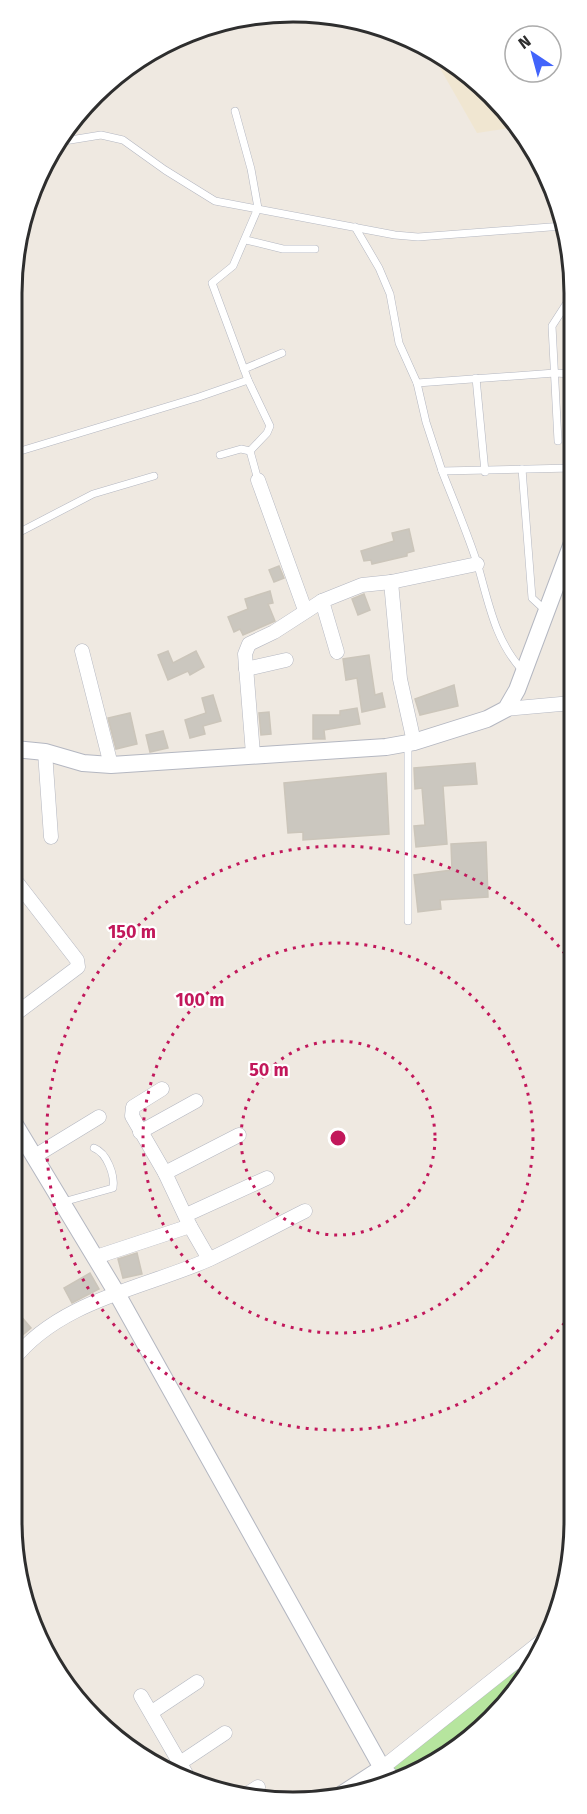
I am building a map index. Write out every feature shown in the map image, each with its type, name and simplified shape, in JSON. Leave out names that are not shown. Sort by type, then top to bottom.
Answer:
[{"type":"street","points":[[258,480],[305,610]]},
{"type":"street","points":[[253,754],[245,654],[249,644],[274,632],[322,600],[362,585],[391,582],[477,564]]},
{"type":"street","points":[[506,709],[517,690],[564,564]]},
{"type":"street","points":[[391,582],[400,679],[411,743]]},
{"type":"street","points":[[322,600],[337,652]]},
{"type":"street","points":[[82,651],[111,765]]},
{"type":"street","points":[[246,669],[286,660]]},
{"type":"street","points":[[23,750],[45,752],[83,763],[111,765],[253,754],[349,751],[411,743],[487,719],[506,709],[564,704]]},
{"type":"street","points":[[45,752],[51,837]]},
{"type":"street","points":[[23,890],[77,960],[78,967],[23,1008]]},
{"type":"street","points":[[162,1089],[131,1111],[140,1132],[165,1173],[209,1259]]},
{"type":"street","points":[[140,1132],[196,1101]]},
{"type":"street","points":[[35,1156],[99,1117]]},
{"type":"street","points":[[165,1173],[239,1135]]},
{"type":"street","points":[[23,1137],[117,1292],[382,1768],[388,1774]]},
{"type":"street","points":[[96,1257],[188,1221],[267,1178]]},
{"type":"street","points":[[23,1350],[35,1337],[117,1292],[209,1259],[305,1211]]},
{"type":"street","points":[[359,1783],[382,1768],[532,1649]]},
{"type":"street","points":[[152,1712],[197,1682]]},
{"type":"street","points":[[141,1696],[183,1768]]},
{"type":"street","points":[[180,1763],[225,1733]]},
{"type":"lane","points":[[235,111],[252,169],[258,208],[233,266],[212,283],[248,380],[270,426],[267,433],[250,450]]},
{"type":"lane","points":[[70,140],[101,135],[123,140],[207,198],[258,208],[284,216],[418,237],[556,227]]},
{"type":"lane","points":[[355,227],[379,268],[390,294],[399,343],[417,383],[426,422],[477,564],[496,632],[508,654],[524,672]]},
{"type":"lane","points":[[246,240],[283,249],[315,249]]},
{"type":"lane","points":[[558,441],[552,326],[564,308]]},
{"type":"lane","points":[[244,369],[282,353]]},
{"type":"lane","points":[[417,383],[564,374]]},
{"type":"lane","points":[[476,378],[485,472]]},
{"type":"lane","points":[[23,450],[200,397],[248,380]]},
{"type":"lane","points":[[220,455],[241,449],[250,450]]},
{"type":"lane","points":[[250,450],[258,480]]},
{"type":"lane","points":[[442,471],[485,472],[564,468]]},
{"type":"lane","points":[[522,469],[532,598],[546,611]]},
{"type":"lane","points":[[23,530],[93,494],[154,476]]},
{"type":"lane","points":[[408,921],[411,743]]},
{"type":"lane","points":[[63,1202],[114,1188],[111,1170],[99,1150],[94,1148]]},
{"type":"lane","points":[[517,1661],[522,1667]]},
{"type":"shaded area","points":[[438,64],[472,90],[507,128],[477,133]]},
{"type":"green space","points":[[525,1661],[497,1699],[472,1724],[444,1746],[413,1764],[396,1771],[391,1767]]},
{"type":"building","points":[[409,529],[414,551],[407,553],[407,556],[372,564],[371,560],[364,561],[361,551],[394,541],[392,533]]},
{"type":"building","points":[[279,566],[284,578],[274,582],[269,570]]},
{"type":"building","points":[[270,591],[273,603],[268,604],[275,621],[243,635],[240,629],[234,632],[228,617],[248,609],[245,599]]},
{"type":"building","points":[[364,594],[370,610],[358,615],[352,599]]},
{"type":"building","points":[[168,651],[173,663],[196,651],[204,667],[190,675],[188,671],[168,680],[158,655]]},
{"type":"building","points":[[369,655],[375,695],[382,693],[385,707],[362,712],[357,678],[346,680],[343,659]]},
{"type":"building","points":[[454,685],[458,706],[420,715],[415,699]]},
{"type":"building","points":[[213,695],[221,721],[203,726],[205,734],[190,738],[185,720],[206,713],[202,698]]},
{"type":"building","points":[[357,708],[360,724],[324,730],[325,739],[313,739],[313,715],[340,715],[340,711]]},
{"type":"building","points":[[269,712],[271,734],[261,735],[259,713]]},
{"type":"building","points":[[130,713],[137,744],[116,749],[108,718]]},
{"type":"building","points":[[163,731],[168,748],[150,752],[146,735]]},
{"type":"building","points":[[475,763],[477,784],[443,786],[447,844],[416,847],[414,826],[425,825],[422,788],[415,789],[414,768]]},
{"type":"building","points":[[386,773],[389,834],[303,840],[303,832],[288,833],[284,783]]},
{"type":"building","points":[[486,842],[488,897],[440,900],[441,909],[418,912],[414,875],[452,870],[451,844]]},
{"type":"building","points":[[137,1253],[142,1274],[123,1278],[118,1259]]},
{"type":"building","points":[[90,1273],[99,1289],[72,1303],[64,1288]]},
{"type":"building","points":[[23,1319],[31,1328],[23,1335]]}]
